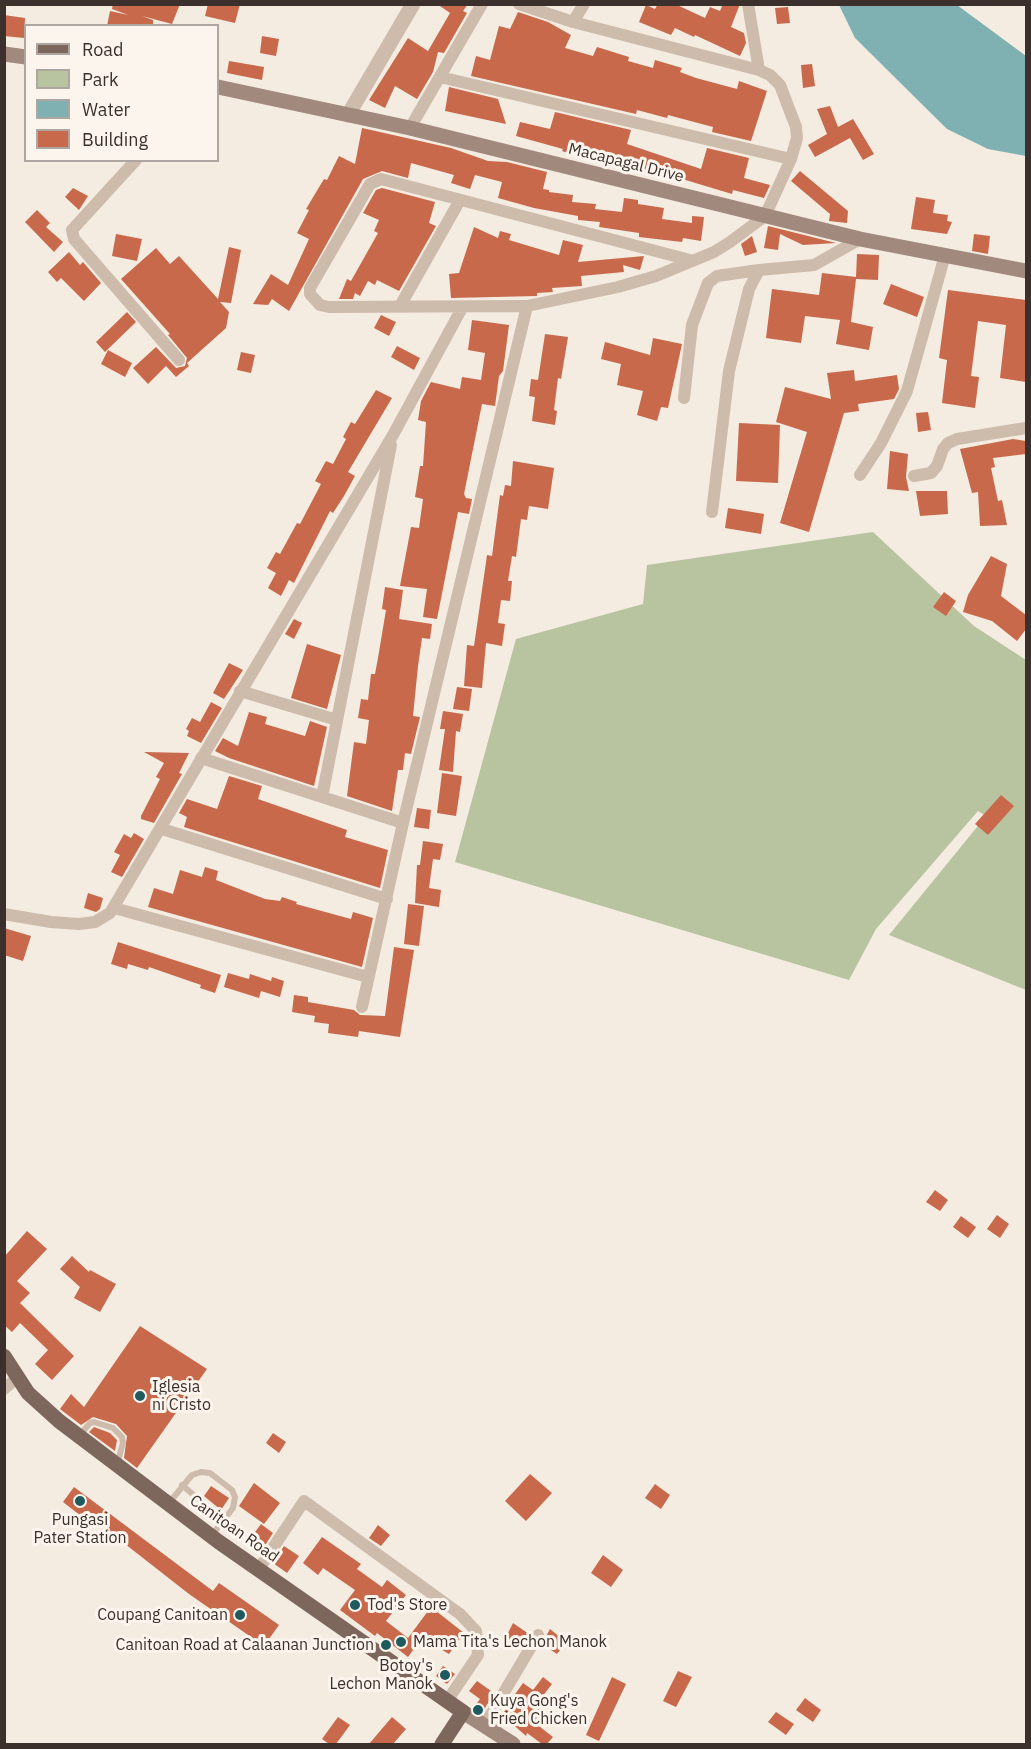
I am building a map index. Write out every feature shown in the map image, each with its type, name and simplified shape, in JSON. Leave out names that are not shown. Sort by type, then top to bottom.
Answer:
[{"type":"main road","points":[[4,54],[24,57]]},
{"type":"main road","name":"Macapagal Drive","points":[[219,87],[410,128],[860,238],[1026,271]]},
{"type":"main road","name":"Canitoan Road","points":[[4,1356],[16,1378],[41,1406],[78,1436],[211,1536],[463,1712]]},
{"type":"main road","points":[[442,1744],[463,1712],[513,1744]]},
{"type":"street","points":[[348,116],[413,4]]},
{"type":"street","points":[[410,128],[482,4]]},
{"type":"street","points":[[519,4],[573,22],[759,70],[775,79],[787,101],[797,138],[791,159],[765,216],[730,242],[657,276],[618,287],[527,306],[329,307],[315,300],[310,294],[310,288],[370,184],[386,179],[690,260]]},
{"type":"street","points":[[573,22],[584,4]]},
{"type":"street","points":[[748,4],[759,70]]},
{"type":"street","points":[[440,77],[791,159]]},
{"type":"street","points":[[134,162],[120,181],[75,224],[72,230],[74,239],[179,360]]},
{"type":"street","points":[[400,306],[460,200]]},
{"type":"street","points":[[684,398],[692,325],[708,283],[712,279],[728,274],[814,265],[860,238]]},
{"type":"street","points":[[860,475],[881,443],[907,392],[945,255]]},
{"type":"street","points":[[712,512],[729,371],[749,289],[759,270]]},
{"type":"street","points":[[362,1006],[403,823],[527,306]]},
{"type":"street","points":[[4,914],[51,922],[80,924],[104,918],[114,908],[393,435],[462,308]]},
{"type":"street","points":[[914,476],[931,473],[937,466],[943,449],[957,439],[1026,428]]},
{"type":"street","points":[[322,797],[393,435]]},
{"type":"street","points":[[240,691],[337,720]]},
{"type":"street","points":[[201,758],[403,823]]},
{"type":"street","points":[[162,829],[387,899]]},
{"type":"street","points":[[114,908],[368,977]]},
{"type":"street","points":[[4,1389],[16,1378]]},
{"type":"street","points":[[259,1569],[304,1502],[460,1614],[476,1631],[478,1655],[447,1701]]},
{"type":"street","points":[[484,1726],[538,1635]]},
{"type":"lane","points":[[78,1436],[90,1423],[94,1422],[113,1428],[122,1437],[123,1443],[116,1465]]},
{"type":"lane","points":[[168,1504],[192,1475],[201,1472],[210,1473],[232,1490],[235,1503],[211,1536]]},
{"type":"lane","points":[[182,1485],[224,1520]]},
{"type":"green space","points":[[873,532],[974,626],[1026,660],[1026,990],[889,935],[986,816],[978,811],[876,929],[849,980],[455,862],[516,639],[643,604],[647,565]]},
{"type":"water","points":[[839,5],[957,5],[1026,56],[1026,156],[988,149],[947,129],[855,38]]},
{"type":"building","points":[[113,4],[180,4],[172,24],[142,16],[153,20],[153,24],[107,24],[110,11],[128,15],[112,9]]},
{"type":"building","points":[[208,4],[240,4],[235,23],[205,16]]},
{"type":"building","points":[[437,4],[468,4],[463,11],[467,13],[444,53],[438,52],[433,72],[417,99],[395,86],[385,108],[369,100],[408,38],[428,51],[450,13]]},
{"type":"building","points":[[658,4],[675,4],[705,18],[710,7],[720,11],[723,4],[740,4],[731,27],[744,33],[746,43],[740,56],[675,28],[671,35],[639,22],[646,5],[655,9]]},
{"type":"building","points":[[788,7],[790,23],[777,24],[775,8]]},
{"type":"building","points":[[518,12],[548,22],[571,35],[565,48],[593,56],[597,47],[629,57],[628,61],[653,68],[655,60],[682,68],[680,72],[696,78],[737,89],[739,81],[767,91],[751,141],[712,132],[713,127],[668,115],[667,118],[637,110],[636,114],[471,76],[476,56],[490,60],[499,26],[510,29]]},
{"type":"building","points":[[4,15],[25,18],[24,38],[4,36]]},
{"type":"building","points":[[262,36],[279,39],[276,56],[260,53]]},
{"type":"building","points":[[229,61],[264,67],[262,80],[227,73]]},
{"type":"building","points":[[812,64],[815,86],[803,88],[801,65]]},
{"type":"building","points":[[449,87],[498,99],[506,124],[445,111]]},
{"type":"building","points":[[830,106],[838,127],[853,119],[874,154],[863,160],[850,138],[815,157],[808,145],[827,134],[817,109]]},
{"type":"building","points":[[555,112],[631,130],[627,144],[701,169],[707,148],[749,158],[744,178],[770,185],[764,198],[733,190],[732,194],[669,175],[668,179],[614,161],[612,166],[595,162],[562,151],[563,149],[516,136],[520,122],[550,129]]},
{"type":"building","points":[[362,128],[451,148],[488,161],[507,162],[547,172],[543,189],[573,195],[572,202],[596,204],[595,209],[622,212],[624,198],[638,200],[638,204],[664,208],[662,219],[692,223],[692,216],[704,217],[701,241],[683,238],[682,242],[639,237],[639,233],[599,227],[600,222],[578,220],[578,216],[534,208],[498,198],[502,182],[475,175],[470,189],[451,183],[454,175],[411,163],[408,178],[382,171],[363,179],[289,311],[272,299],[268,305],[253,304],[271,274],[288,285],[309,239],[297,233],[309,210],[306,209],[324,179],[327,180],[339,156],[355,164]]},
{"type":"building","points":[[800,171],[848,211],[847,223],[829,221],[830,214],[791,181]]},
{"type":"building","points":[[73,188],[88,196],[79,210],[65,197]]},
{"type":"building","points":[[382,188],[435,202],[429,223],[436,226],[399,291],[377,280],[375,285],[368,281],[360,296],[355,293],[353,299],[339,299],[347,279],[351,281],[378,233],[374,231],[379,220],[363,213],[376,190]]},
{"type":"building","points":[[916,197],[935,200],[933,213],[948,215],[947,221],[952,222],[947,234],[911,229]]},
{"type":"building","points":[[37,210],[50,223],[46,227],[63,242],[54,252],[25,222]]},
{"type":"building","points":[[768,226],[836,243],[803,245],[780,234],[778,250],[764,248]]},
{"type":"building","points":[[474,227],[498,238],[500,231],[511,234],[509,240],[559,255],[563,240],[583,245],[578,262],[644,256],[640,270],[623,265],[624,272],[581,276],[582,286],[552,288],[553,292],[537,293],[537,296],[451,298],[449,274],[459,273]]},
{"type":"building","points":[[116,234],[142,239],[137,261],[112,256]]},
{"type":"building","points":[[974,234],[990,236],[988,254],[972,251]]},
{"type":"building","points":[[752,236],[757,252],[745,256],[741,244]]},
{"type":"building","points":[[229,247],[241,250],[231,303],[220,302],[229,312],[226,328],[187,363],[189,366],[176,377],[166,366],[148,384],[133,368],[156,347],[176,368],[185,366],[187,358],[168,335],[170,334],[121,279],[156,248],[170,264],[179,256],[218,299]]},
{"type":"building","points":[[69,252],[80,265],[83,262],[101,283],[84,301],[61,278],[57,282],[48,272]]},
{"type":"building","points":[[857,254],[879,255],[878,280],[856,279],[851,322],[873,327],[869,350],[836,344],[840,320],[805,316],[801,343],[766,338],[772,289],[819,295],[822,273],[856,277]]},
{"type":"building","points":[[891,284],[924,297],[917,317],[883,304]]},
{"type":"building","points":[[948,290],[1026,300],[1026,382],[1000,378],[1006,325],[978,321],[971,376],[979,377],[975,408],[942,403],[947,360],[939,358]]},
{"type":"building","points":[[127,312],[136,322],[105,352],[96,342]]},
{"type":"building","points":[[381,315],[396,322],[389,336],[374,328]]},
{"type":"building","points":[[472,320],[509,325],[503,371],[499,376],[495,406],[482,404],[464,494],[466,498],[472,499],[469,514],[458,512],[437,619],[423,617],[427,589],[400,586],[411,527],[419,528],[423,499],[415,497],[420,466],[423,466],[426,422],[418,420],[421,401],[431,382],[460,389],[462,377],[481,380],[485,353],[468,350]]},
{"type":"building","points":[[545,334],[568,337],[561,379],[558,378],[554,410],[557,411],[555,425],[532,421],[535,397],[529,396],[531,379],[538,380]]},
{"type":"building","points":[[653,338],[682,344],[668,408],[661,407],[657,421],[637,415],[643,391],[617,385],[621,364],[601,359],[605,342],[650,355]]},
{"type":"building","points":[[397,346],[420,358],[414,370],[391,357]]},
{"type":"building","points":[[108,350],[132,363],[125,377],[101,364]]},
{"type":"building","points":[[241,352],[255,355],[251,373],[237,370]]},
{"type":"building","points":[[854,370],[855,381],[897,375],[899,389],[894,399],[858,404],[859,411],[844,413],[809,532],[780,523],[807,432],[776,422],[785,387],[831,399],[827,373]]},
{"type":"building","points":[[376,390],[392,398],[348,472],[355,476],[344,496],[333,513],[330,511],[294,583],[289,580],[281,596],[268,588],[276,573],[267,568],[276,552],[280,554],[297,523],[300,524],[321,484],[315,481],[326,461],[333,464],[346,439],[343,437],[351,422],[355,424]]},
{"type":"building","points":[[928,412],[931,430],[918,432],[916,413]]},
{"type":"building","points":[[739,423],[780,425],[778,483],[736,481]]},
{"type":"building","points":[[1013,439],[1026,441],[1026,454],[993,458],[995,467],[991,468],[998,501],[1002,500],[1007,525],[980,526],[978,492],[972,493],[960,449]]},
{"type":"building","points":[[890,451],[908,454],[906,477],[909,491],[887,489]]},
{"type":"building","points":[[513,461],[554,468],[548,509],[529,506],[527,520],[521,519],[516,557],[512,556],[508,581],[512,581],[510,601],[501,600],[498,623],[505,624],[502,646],[486,643],[482,688],[464,686],[467,645],[474,646],[487,555],[492,556],[500,495],[503,496],[505,485],[511,486]]},
{"type":"building","points":[[916,491],[947,491],[948,514],[920,516]]},
{"type":"building","points":[[728,508],[764,514],[761,534],[725,528]]},
{"type":"building","points":[[991,556],[1007,564],[1001,596],[1026,615],[1026,629],[1017,641],[992,621],[963,612],[968,595]]},
{"type":"building","points":[[385,587],[403,590],[399,619],[432,624],[430,639],[422,638],[418,666],[413,716],[420,717],[411,754],[405,753],[403,770],[398,770],[392,811],[347,796],[354,742],[366,744],[369,720],[358,718],[361,699],[368,700],[371,674],[375,674],[386,610],[382,609]]},
{"type":"building","points":[[944,592],[956,601],[946,616],[933,607]]},
{"type":"building","points":[[294,619],[302,623],[294,639],[285,634]]},
{"type":"building","points":[[307,644],[341,655],[327,709],[291,698]]},
{"type":"building","points":[[229,663],[243,670],[224,699],[213,693]]},
{"type":"building","points":[[457,687],[472,689],[469,711],[453,709]]},
{"type":"building","points":[[211,702],[222,708],[201,743],[187,736],[189,731],[186,729],[192,718],[200,722]]},
{"type":"building","points":[[443,711],[463,714],[460,732],[456,731],[453,772],[439,770],[445,729],[440,729]]},
{"type":"building","points":[[249,712],[267,717],[265,724],[305,736],[310,721],[327,727],[314,786],[229,758],[215,751],[223,738],[238,746]]},
{"type":"building","points":[[144,752],[189,753],[179,773],[182,774],[154,823],[141,819],[141,816],[160,779],[156,777],[164,763]]},
{"type":"building","points":[[442,773],[462,776],[456,816],[437,813]]},
{"type":"building","points":[[229,776],[262,786],[258,799],[347,830],[345,837],[388,850],[380,888],[184,827],[187,817],[179,813],[187,799],[217,809]]},
{"type":"building","points":[[1001,795],[1014,806],[988,835],[975,824]]},
{"type":"building","points":[[417,808],[431,810],[429,829],[414,827]]},
{"type":"building","points":[[134,833],[144,839],[122,877],[111,872],[120,855],[114,852],[124,834],[131,838]]},
{"type":"building","points":[[423,841],[443,844],[440,860],[433,859],[429,888],[441,890],[439,907],[415,903],[417,865],[420,865]]},
{"type":"building","points":[[205,867],[218,871],[216,880],[265,899],[280,901],[282,897],[297,902],[296,904],[351,919],[353,912],[373,918],[362,967],[148,907],[154,888],[173,894],[180,870],[202,877]]},
{"type":"building","points":[[88,893],[103,898],[100,909],[96,912],[84,908]]},
{"type":"building","points":[[408,904],[424,906],[419,946],[404,944]]},
{"type":"building","points":[[4,928],[31,936],[23,961],[4,955]]},
{"type":"building","points":[[118,942],[221,975],[215,993],[200,988],[201,985],[149,967],[148,970],[128,964],[127,969],[111,964]]},
{"type":"building","points":[[394,947],[414,950],[400,1037],[359,1031],[358,1037],[328,1033],[329,1024],[314,1022],[315,1016],[292,1012],[294,995],[308,997],[308,1002],[354,1010],[360,1015],[385,1016]]},
{"type":"building","points":[[228,973],[249,979],[250,974],[271,981],[272,977],[284,981],[280,997],[261,991],[259,998],[224,987]]},
{"type":"building","points":[[935,1190],[948,1200],[940,1211],[926,1202]]},
{"type":"building","points":[[997,1215],[1009,1224],[1000,1238],[987,1229]]},
{"type":"building","points":[[961,1216],[976,1227],[968,1238],[953,1227]]},
{"type":"building","points":[[27,1231],[47,1249],[17,1281],[30,1293],[20,1303],[74,1356],[52,1380],[35,1364],[48,1350],[20,1323],[12,1332],[4,1325],[4,1257]]},
{"type":"building","points":[[72,1256],[89,1272],[90,1270],[116,1284],[100,1312],[74,1298],[80,1287],[60,1269]]},
{"type":"building","name":"Iglesia ni Cristo","points":[[140,1326],[207,1369],[137,1468],[124,1458],[127,1436],[116,1424],[93,1417],[81,1425],[60,1409],[71,1394],[84,1407]]},
{"type":"building","points":[[94,1427],[110,1433],[117,1440],[115,1451],[89,1432]]},
{"type":"building","points":[[273,1433],[286,1442],[279,1453],[266,1443]]},
{"type":"building","points":[[530,1474],[552,1493],[526,1521],[505,1501]]},
{"type":"building","points":[[254,1483],[280,1503],[264,1524],[239,1506]]},
{"type":"building","points":[[655,1484],[670,1495],[661,1509],[645,1498]]},
{"type":"building","points":[[211,1486],[229,1498],[221,1510],[204,1496]]},
{"type":"building","points":[[74,1487],[213,1591],[219,1583],[279,1625],[264,1646],[189,1594],[88,1515],[85,1519],[63,1502]]},
{"type":"building","points":[[261,1524],[273,1533],[260,1553],[247,1543]]},
{"type":"building","points":[[378,1525],[390,1535],[381,1546],[369,1538]]},
{"type":"building","points":[[322,1537],[361,1564],[357,1569],[382,1587],[387,1580],[406,1595],[386,1621],[408,1638],[431,1607],[464,1633],[449,1654],[422,1638],[408,1657],[377,1633],[375,1636],[340,1610],[355,1590],[323,1568],[318,1575],[303,1563]]},
{"type":"building","points":[[284,1546],[299,1556],[287,1573],[273,1563]]},
{"type":"building","points":[[603,1555],[623,1570],[611,1587],[591,1573]]},
{"type":"building","points":[[513,1623],[529,1634],[521,1647],[506,1637]]},
{"type":"building","points":[[550,1629],[566,1642],[557,1654],[542,1644]]},
{"type":"building","points":[[443,1666],[455,1674],[447,1684],[436,1676]]},
{"type":"building","points":[[678,1671],[692,1677],[676,1707],[663,1701]]},
{"type":"building","points":[[543,1677],[552,1684],[542,1697],[549,1703],[535,1723],[553,1737],[547,1744],[542,1744],[527,1733],[526,1736],[501,1714],[523,1683],[533,1690]]},
{"type":"building","points":[[612,1677],[626,1684],[599,1741],[586,1735]]},
{"type":"building","points":[[477,1681],[494,1693],[482,1713],[474,1707],[480,1699],[469,1691]]},
{"type":"building","points":[[805,1698],[821,1710],[813,1722],[796,1710]]},
{"type":"building","points":[[776,1712],[794,1724],[786,1735],[768,1722]]},
{"type":"building","points":[[338,1717],[350,1725],[336,1744],[329,1744],[322,1739]]},
{"type":"building","points":[[392,1717],[406,1729],[393,1744],[369,1744]]},
{"type":"place","name":"Iglesia ni Cristo","points":[[140,1396]]},
{"type":"place","name":"Pungasi Pater Station","points":[[80,1501]]},
{"type":"place","name":"Tod's Store","points":[[355,1605]]},
{"type":"place","name":"Coupang Canitoan","points":[[240,1615]]},
{"type":"place","name":"Mama Tita's Lechon Manok","points":[[401,1642]]},
{"type":"place","name":"Canitoan Road at Calaanan Junction","points":[[386,1645]]},
{"type":"place","name":"Botoy's Lechon Manok","points":[[445,1675]]},
{"type":"place","name":"Kuya Gong's Fried Chicken","points":[[478,1710]]}]
